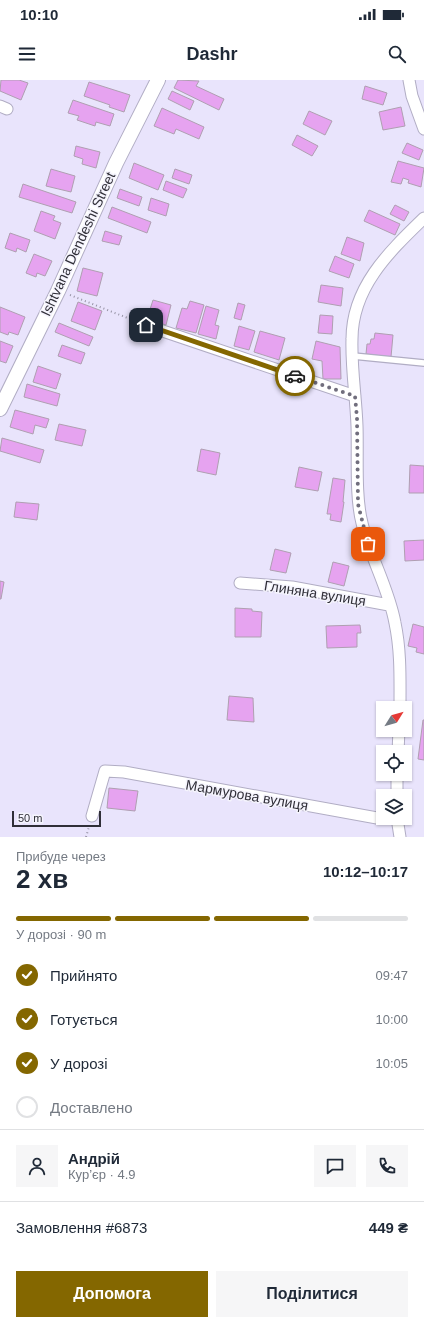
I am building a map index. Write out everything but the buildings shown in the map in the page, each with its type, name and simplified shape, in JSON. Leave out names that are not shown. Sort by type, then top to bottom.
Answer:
[{"type":"street","name":"Ishtvana Dendeshi Street","points":[[0,409],[58,291],[116,162],[158,80]]},
{"type":"street","points":[[409,80],[412,96],[424,130]]},
{"type":"street","points":[[400,701],[400,681],[395,623],[368,544],[358,504],[357,418],[353,356],[353,322],[362,293],[382,261],[424,218]]},
{"type":"street","points":[[146,325],[355,396]]},
{"type":"street","name":"Глиняна вулиця","points":[[240,583],[292,587],[389,605]]},
{"type":"street","name":"Мармурова вулиця","points":[[92,816],[106,771],[124,772],[376,818]]},
{"type":"street","points":[[398,825],[400,837]]},
{"type":"lane","points":[[353,356],[424,363]]},
{"type":"path","points":[[58,291],[146,325]]},
{"type":"way so far","points":[[295,376],[355,396],[357,418],[358,504],[361,521],[368,544]]},
{"type":"route","points":[[146,325],[295,376]]}]
